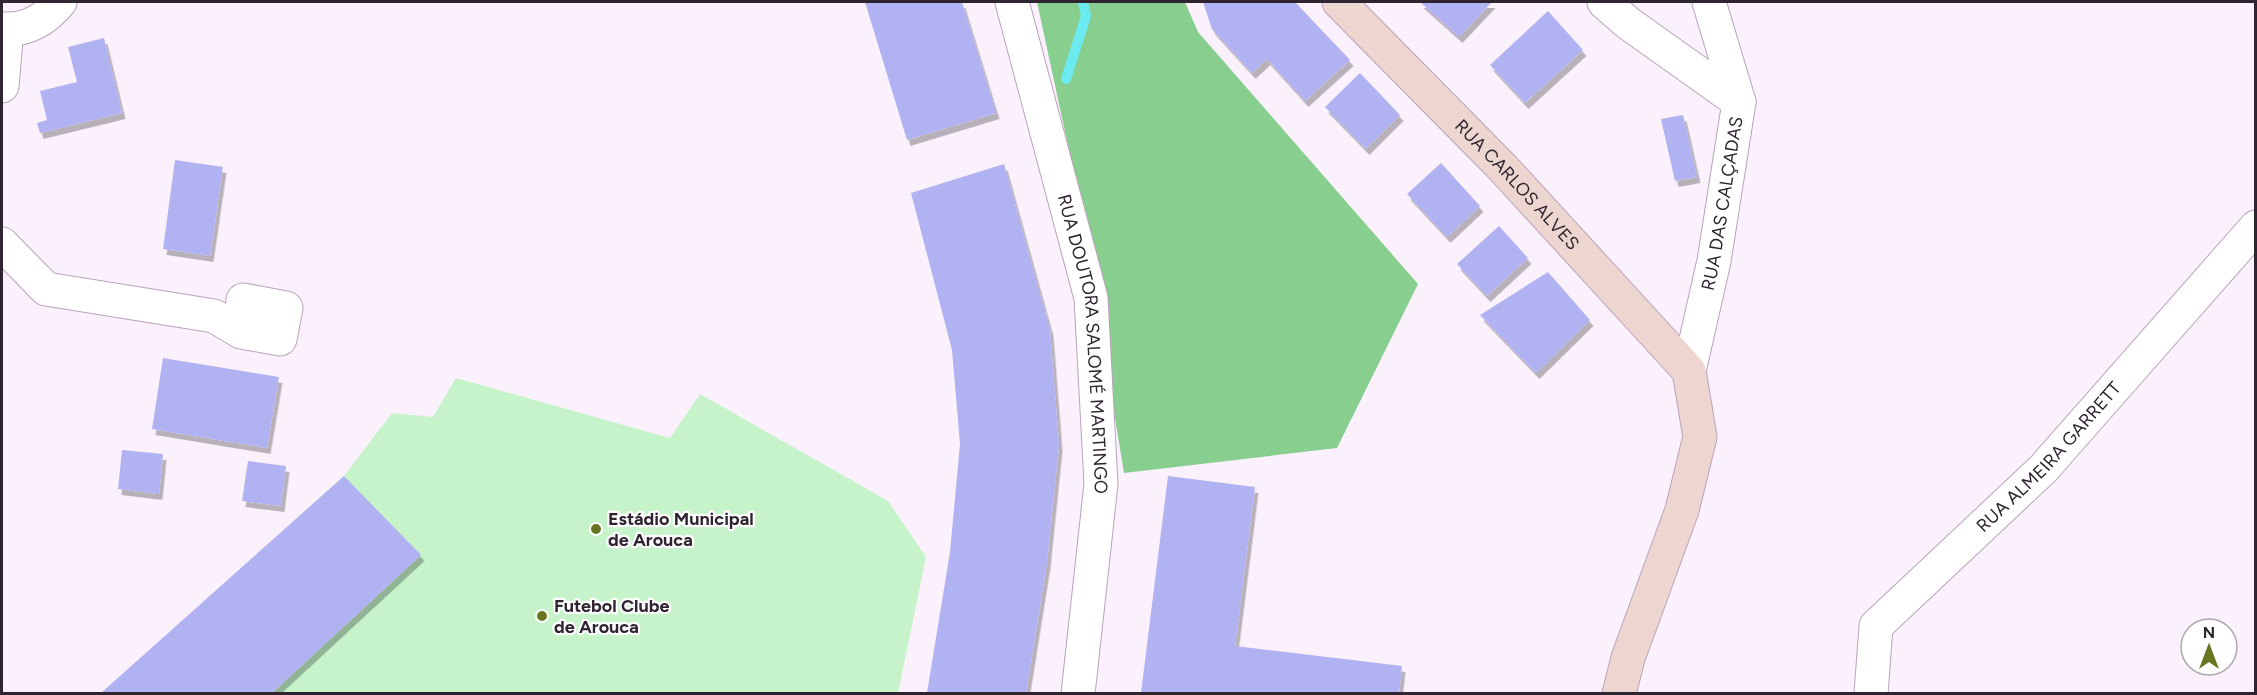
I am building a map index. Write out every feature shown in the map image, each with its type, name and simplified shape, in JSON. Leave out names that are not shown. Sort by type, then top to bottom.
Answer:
[{"type":"street","points":[[2,86],[4,29],[33,24],[51,13],[60,2]]},
{"type":"street","name":"RUA DOUTORA SALOMÉ MARTINGO","points":[[1012,2],[1091,298],[1101,483],[1078,693]]},
{"type":"street","name":"RUA CARLOS ALVES","points":[[1339,2],[1503,168],[1689,371]]},
{"type":"street","points":[[1604,2],[1628,23],[1738,102]]},
{"type":"street","name":"RUA DAS CALÇADAS","points":[[1689,371],[1714,261],[1738,102],[1708,2]]},
{"type":"street","name":"RUA ALMEIRA GARRETT","points":[[1871,693],[1876,626],[2043,469],[2256,227]]},
{"type":"street","points":[[2,244],[46,289],[214,316],[241,332]]},
{"type":"street","points":[[1619,693],[1628,658],[1682,510],[1700,437],[1689,371]]},
{"type":"green space","points":[[1037,2],[1185,2],[1198,32],[1418,284],[1337,448],[1124,473],[1078,192]]},
{"type":"green space","name":"Estádio Municipal de Arouca","points":[[456,378],[670,438],[700,394],[888,501],[926,557],[898,693],[101,694],[344,476],[392,413],[433,417]]},
{"type":"building","points":[[865,2],[962,2],[996,113],[907,140]]},
{"type":"building","points":[[1203,2],[1295,2],[1350,60],[1305,101],[1267,59],[1252,73],[1212,29]]},
{"type":"building","points":[[1420,2],[1492,2],[1459,37]]},
{"type":"building","points":[[1548,11],[1583,50],[1525,103],[1490,65]]},
{"type":"building","points":[[104,38],[122,113],[40,133],[37,123],[47,120],[40,91],[77,82],[68,47]]},
{"type":"building","points":[[1360,73],[1400,115],[1366,149],[1325,107]]},
{"type":"building","points":[[1683,115],[1697,177],[1675,181],[1661,119]]},
{"type":"building","points":[[175,160],[223,167],[210,256],[163,249]]},
{"type":"building","points":[[1441,163],[1480,206],[1447,237],[1407,194]]},
{"type":"building","points":[[1004,164],[1050,330],[1059,445],[1047,562],[1026,693],[927,693],[950,552],[960,444],[952,350],[911,193]]},
{"type":"building","points":[[1499,226],[1528,258],[1487,296],[1457,264]]},
{"type":"building","points":[[1548,272],[1590,320],[1536,373],[1480,315]]},
{"type":"building","points":[[163,358],[279,377],[267,448],[152,429]]},
{"type":"building","points":[[122,450],[163,454],[159,494],[118,489]]},
{"type":"building","points":[[248,461],[286,466],[281,506],[242,501]]},
{"type":"building","points":[[344,476],[421,555],[272,693],[101,693]]},
{"type":"building","points":[[1168,476],[1255,487],[1235,646],[1402,666],[1399,693],[1141,693]]},
{"type":"waterway","points":[[1066,79],[1086,16],[1083,2]]},
{"type":"place","name":"Estádio Municipal de Arouca","points":[[596,529]]},
{"type":"place","name":"Futebol Clube de Arouca","points":[[542,616]]}]
